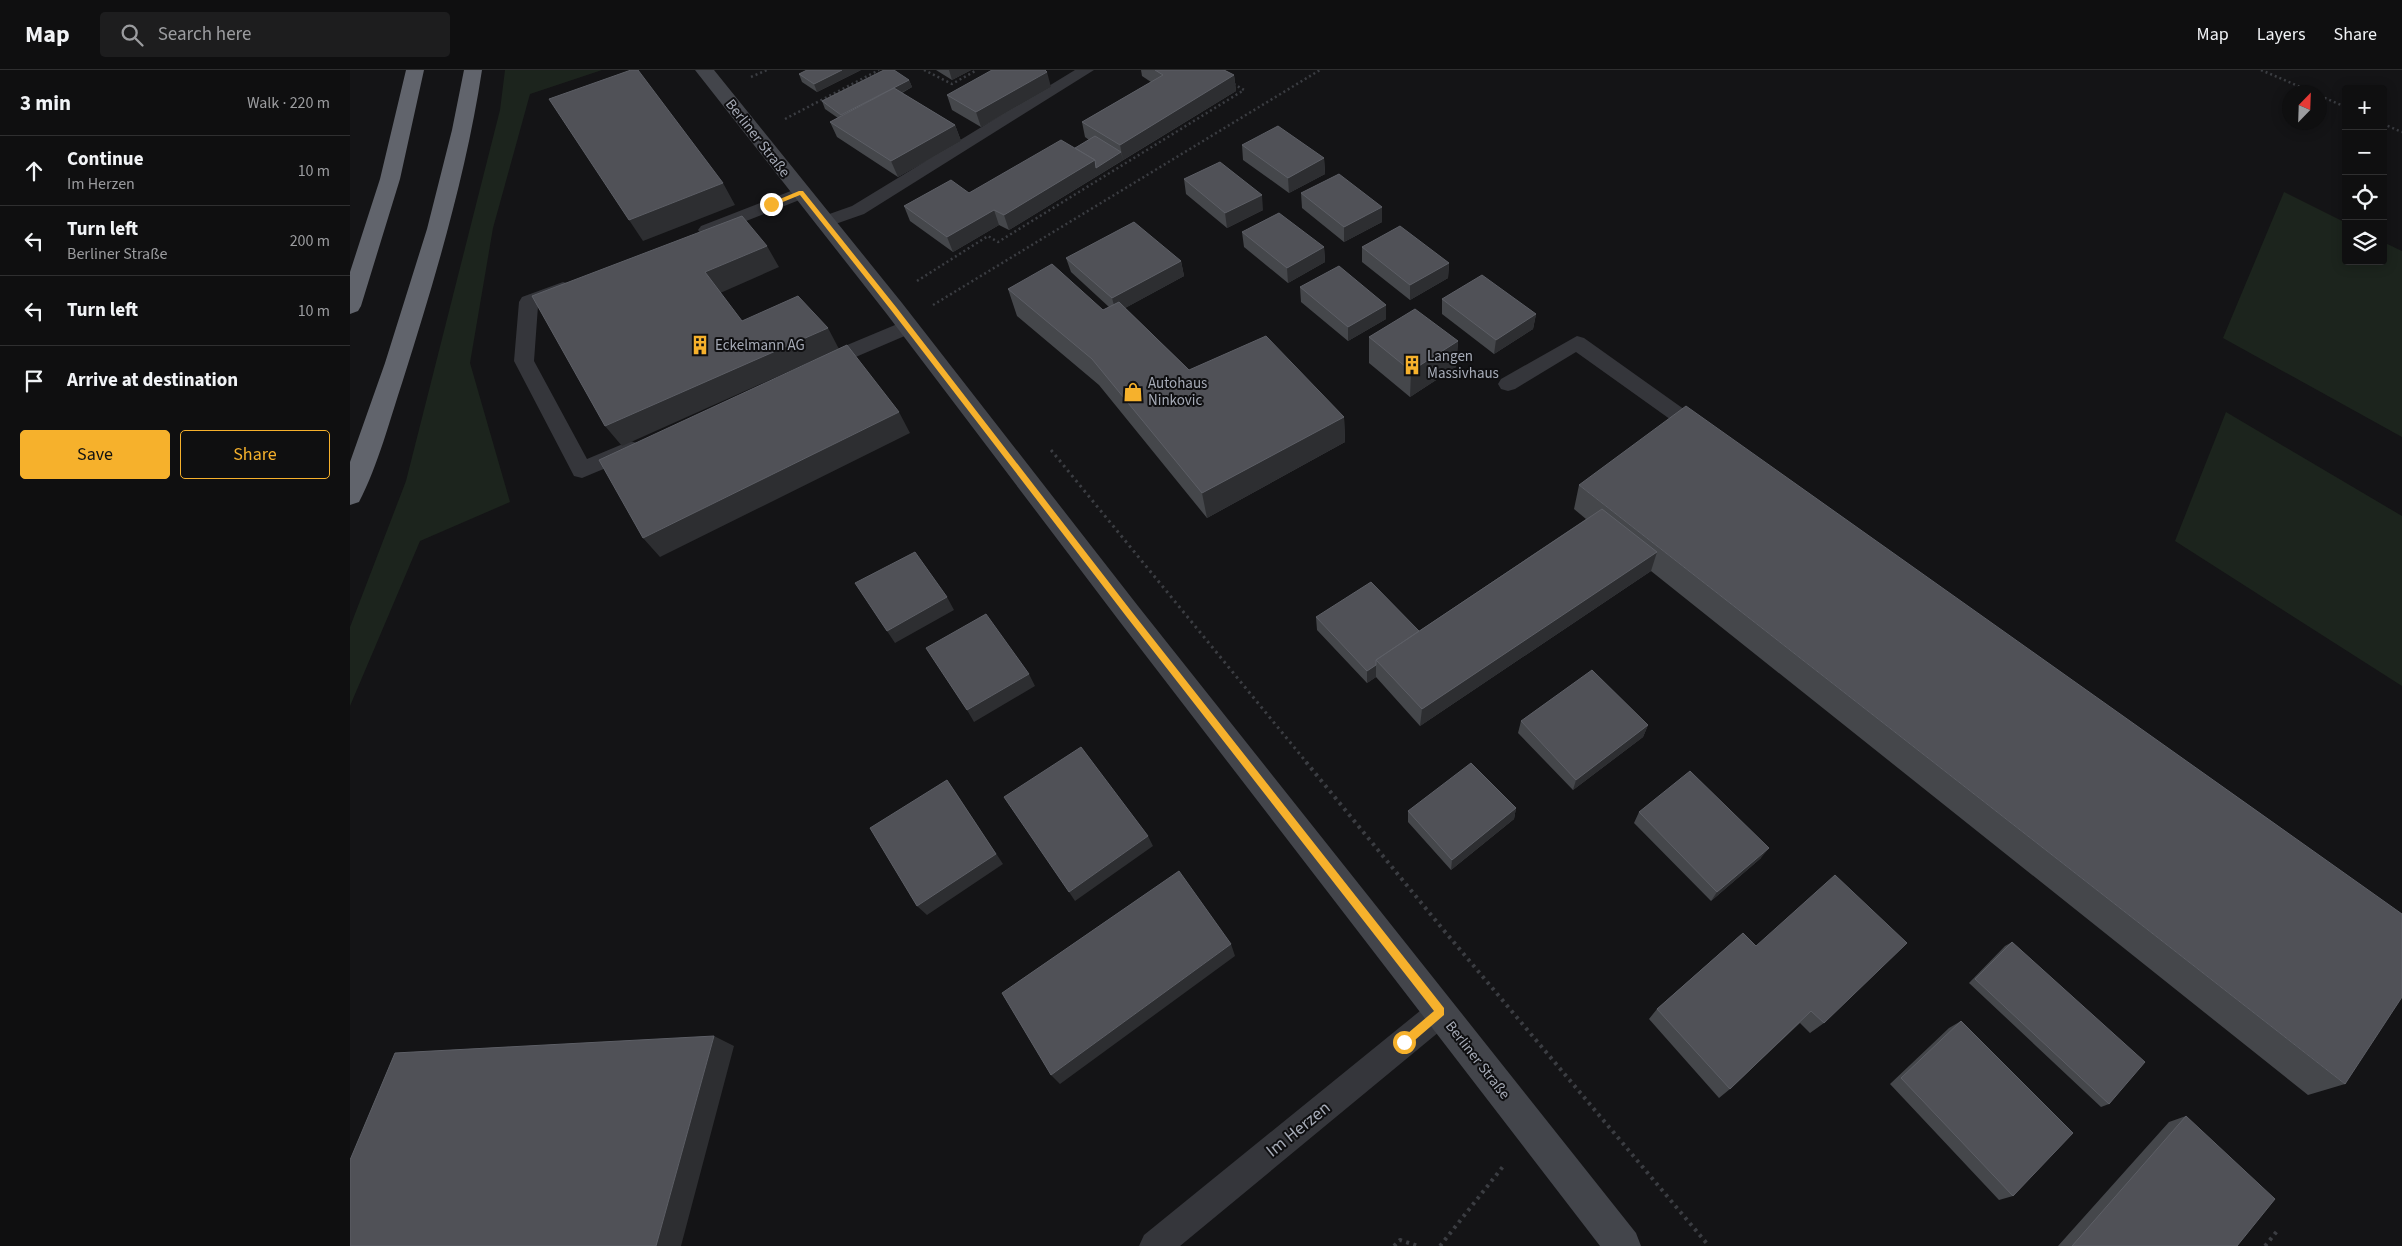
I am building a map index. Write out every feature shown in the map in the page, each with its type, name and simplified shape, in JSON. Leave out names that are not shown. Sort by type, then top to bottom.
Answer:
[{"type":"highway","points":[[350,306],[390,179],[415,70]]},
{"type":"highway","points":[[350,496],[383,406],[426,271],[452,173],[473,70]]},
{"type":"street","name":"Berliner Straße","points":[[704,70],[907,327],[1623,1246]]},
{"type":"lane","points":[[824,222],[858,210],[1086,70]]},
{"type":"lane","points":[[686,239],[801,193]]},
{"type":"lane","points":[[584,280],[529,302],[524,361],[582,470],[645,442]]},
{"type":"lane","points":[[806,371],[907,327]]},
{"type":"lane","points":[[1508,384],[1577,343],[1723,448]]},
{"type":"lane","name":"Im Herzen","points":[[1155,1246],[1440,1012]]},
{"type":"path","points":[[755,135],[879,70]]},
{"type":"path","points":[[924,70],[952,84],[977,70]]},
{"type":"path","points":[[940,312],[933,304],[1320,70]]},
{"type":"path","points":[[2261,70],[2296,85]]},
{"type":"path","points":[[917,281],[988,236],[998,242],[1244,90],[1230,82]]},
{"type":"path","points":[[2327,99],[2342,105]]},
{"type":"path","points":[[2387,126],[2402,132]]},
{"type":"path","points":[[1047,444],[1424,906],[1709,1246]]},
{"type":"path","points":[[1440,1246],[1532,1130]]},
{"type":"path","points":[[2265,1246],[2278,1230]]},
{"type":"path","points":[[1394,1246],[1400,1240],[1418,1246]]},
{"type":"shaded area","points":[[505,70],[602,70],[530,94],[493,228],[470,363],[510,502],[420,541],[350,706],[350,627],[406,481],[500,110]]},
{"type":"shaded area","points":[[2284,192],[2342,221],[2342,265],[2387,265],[2387,244],[2402,251],[2402,437],[2223,338]]},
{"type":"shaded area","points":[[2226,412],[2402,516],[2402,686],[2175,541]]},
{"type":"building","points":[[631,70],[638,70],[723,183],[629,220],[549,99]]},
{"type":"building","points":[[807,70],[842,70],[814,84],[799,74]]},
{"type":"building","points":[[884,70],[894,70],[909,80],[841,115],[822,101]]},
{"type":"building","points":[[992,70],[1045,70],[1047,72],[976,112],[947,95]]},
{"type":"building","points":[[1155,70],[1224,70],[1234,75],[1120,145],[1082,122],[1163,75]]},
{"type":"building","points":[[894,88],[955,125],[891,161],[830,122]]},
{"type":"building","points":[[1278,126],[1324,158],[1288,178],[1242,145]]},
{"type":"building","points":[[1095,136],[1121,152],[1096,168],[1095,160],[1075,148]]},
{"type":"building","points":[[1061,140],[1095,160],[1004,215],[994,210],[947,237],[904,206],[951,180],[969,193]]},
{"type":"building","points":[[1220,162],[1262,195],[1225,213],[1184,179]]},
{"type":"building","points":[[1339,174],[1382,207],[1344,227],[1301,193]]},
{"type":"building","points":[[1279,213],[1324,247],[1287,268],[1242,232]]},
{"type":"building","name":"Eckelmann AG","points":[[742,216],[767,246],[705,272],[742,321],[798,296],[828,328],[605,426],[532,296]]},
{"type":"building","points":[[1134,222],[1181,261],[1112,298],[1066,258]]},
{"type":"building","points":[[1400,226],[1449,263],[1410,285],[1362,247]]},
{"type":"building","points":[[1052,264],[1103,310],[1119,302],[1189,370],[1266,336],[1344,417],[1202,493],[1092,359],[1008,289]]},
{"type":"building","points":[[1339,266],[1386,305],[1348,327],[1300,287]]},
{"type":"building","points":[[1482,275],[1536,314],[1496,340],[1442,299]]},
{"type":"building","points":[[1415,309],[1458,341],[1411,371],[1369,337]]},
{"type":"building","name":"Eckelmann AG","points":[[847,345],[899,412],[643,538],[599,460]]},
{"type":"building","points":[[1686,406],[2402,914],[2402,997],[2345,1084],[1579,485]]},
{"type":"building","points":[[1602,509],[1657,552],[1422,709],[1376,660]]},
{"type":"building","points":[[915,552],[947,597],[887,631],[855,583]]},
{"type":"building","points":[[1371,582],[1419,631],[1376,660],[1376,665],[1367,671],[1316,617]]},
{"type":"building","points":[[986,614],[1029,674],[967,710],[926,648]]},
{"type":"building","points":[[1592,670],[1648,725],[1576,780],[1521,721]]},
{"type":"building","points":[[1081,747],[1148,836],[1069,892],[1004,797]]},
{"type":"building","points":[[1471,763],[1516,808],[1452,860],[1408,811]]},
{"type":"building","points":[[1690,771],[1769,848],[1717,892],[1639,812]]},
{"type":"building","points":[[947,780],[996,854],[917,906],[870,828]]},
{"type":"building","points":[[1179,871],[1231,944],[1051,1075],[1002,993]]},
{"type":"building","points":[[1835,875],[1907,943],[1824,1023],[1811,1011],[1730,1089],[1657,1009],[1743,933],[1756,946]]},
{"type":"building","points":[[2012,942],[2145,1062],[2109,1104],[1975,979]]},
{"type":"building","points":[[1961,1021],[2073,1133],[2013,1196],[1901,1078]]},
{"type":"building","points":[[714,1036],[656,1246],[350,1246],[350,1160],[395,1053]]},
{"type":"building","points":[[2186,1116],[2275,1199],[2237,1246],[2072,1246]]},
{"type":"place","name":"Eckelmann AG","points":[[700,345]]},
{"type":"place","name":"Langen Massivhaus","points":[[1412,365]]},
{"type":"place","name":"Autohaus Ninkovic","points":[[1133,392]]},
{"type":"route","points":[[771,204],[801,193],[894,308],[993,439],[1440,1012],[1404,1042]]}]
